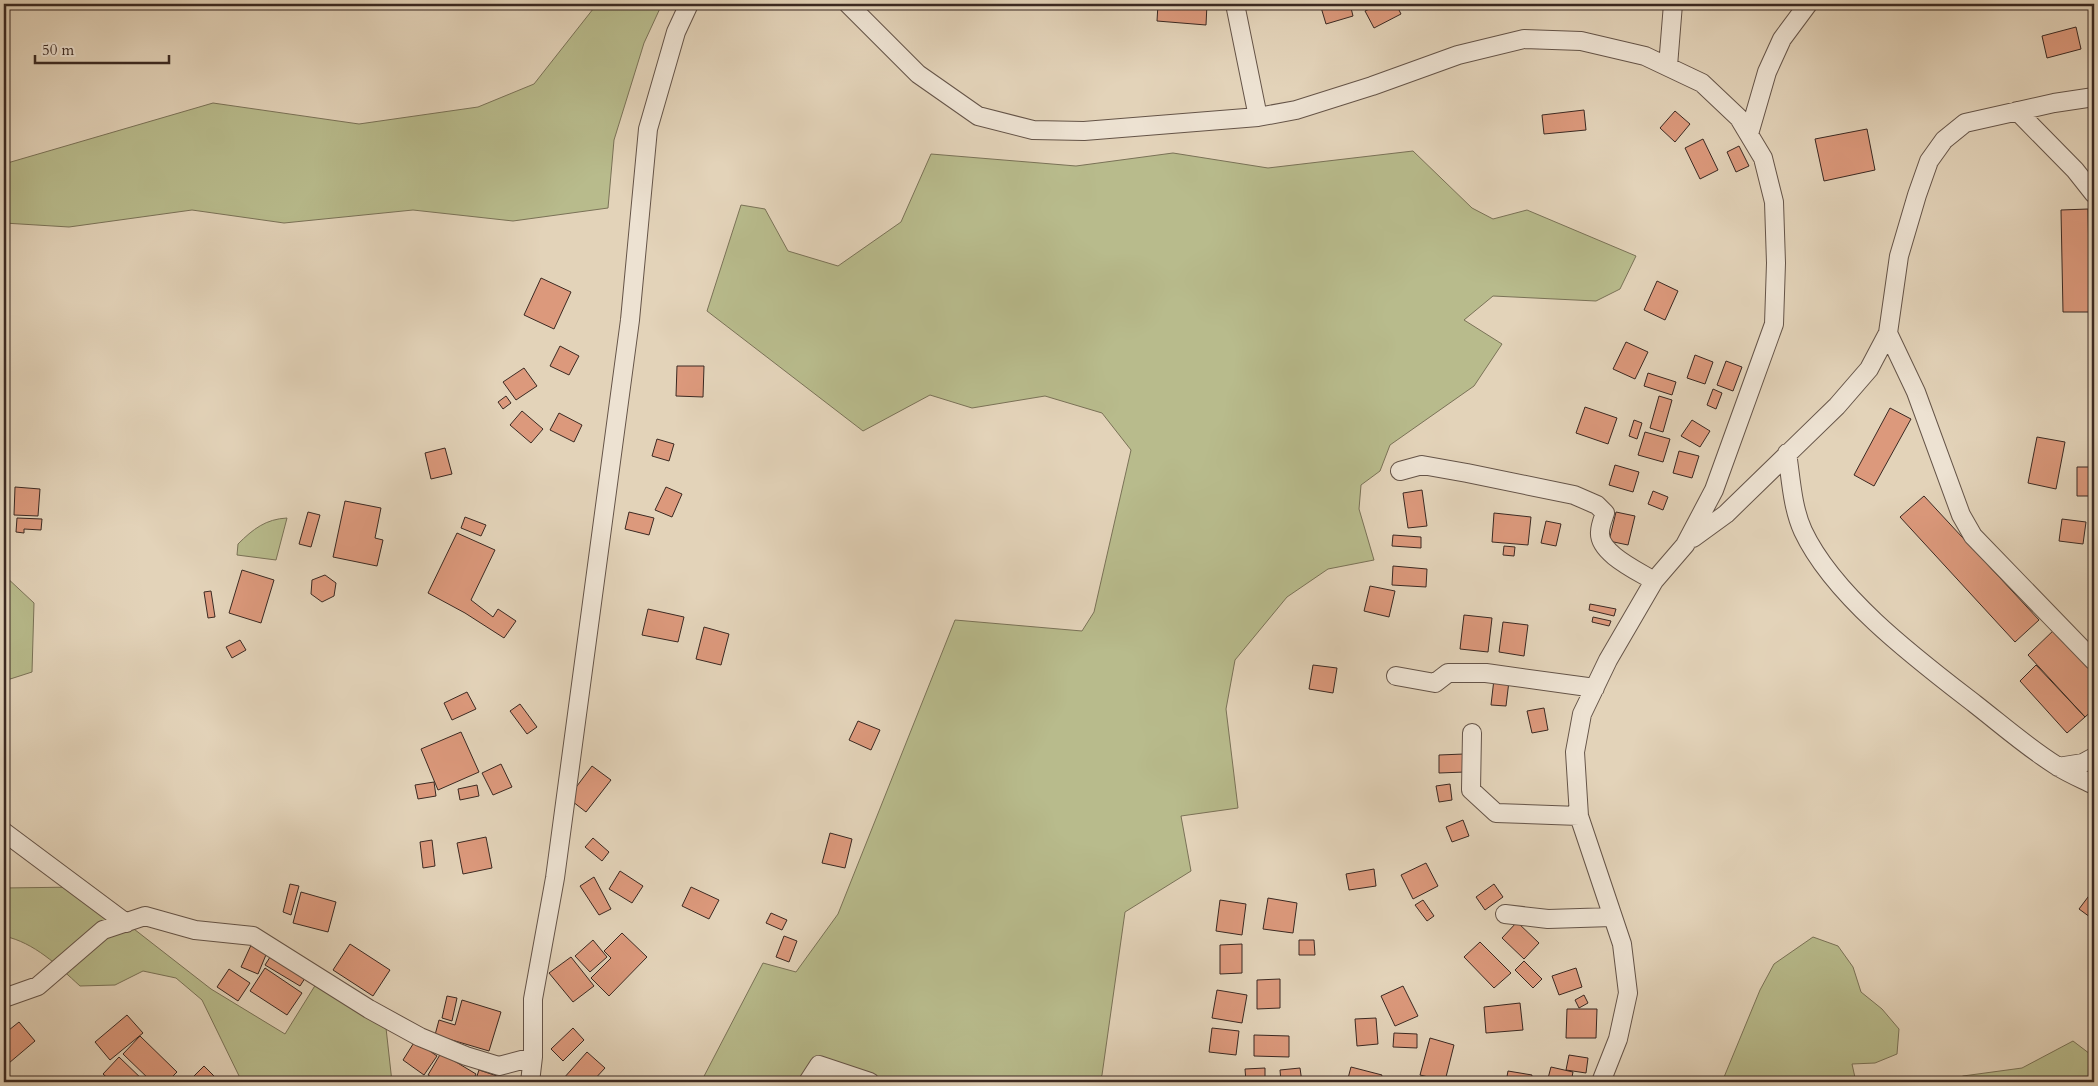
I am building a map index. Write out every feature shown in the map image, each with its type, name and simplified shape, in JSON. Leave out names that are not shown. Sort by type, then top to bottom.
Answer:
[{"type":"street","points":[[530,1082],[533,1057],[533,999],[555,878],[630,320],[648,129],[676,32],[689,4]]},
{"type":"street","points":[[848,4],[918,74],[978,116],[1033,130],[1084,131],[1258,117],[1296,110],[1458,55],[1524,39],[1582,41],[1645,56],[1702,83],[1738,118],[1764,158],[1774,202],[1776,263],[1774,324],[1714,490],[1685,545]]},
{"type":"street","points":[[1235,4],[1258,117]]},
{"type":"street","points":[[1668,66],[1674,4]]},
{"type":"street","points":[[1749,134],[1767,72],[1782,39],[1808,4]]},
{"type":"street","points":[[1601,1082],[1618,1040],[1628,993],[1622,944],[1579,816],[1575,752],[1582,714],[1595,688],[1654,581],[1685,545],[1726,514],[1838,406],[1869,369],[1888,334],[1899,256],[1929,161],[1944,140],[1965,123],[2094,97]]},
{"type":"street","points":[[2017,111],[2075,170],[2094,194]]},
{"type":"street","points":[[1888,334],[1916,392],[1961,516],[1973,536],[2094,661]]},
{"type":"street","points":[[1788,453],[1794,498],[1803,530],[1819,559],[1852,598],[1935,673],[2019,740],[2058,767],[2094,785]]},
{"type":"street","points":[[1400,471],[1422,465],[1467,472],[1574,495],[1597,505],[1605,513],[1599,534],[1604,547],[1615,557],[1654,581]]},
{"type":"street","points":[[1396,676],[1435,683],[1448,673],[1486,674],[1595,688]]},
{"type":"street","points":[[1472,733],[1472,790],[1496,813],[1579,816]]},
{"type":"street","points":[[2058,767],[2083,763],[2094,756]]},
{"type":"street","points":[[4,832],[126,923]]},
{"type":"street","points":[[1505,914],[1548,919],[1612,918]]},
{"type":"street","points":[[4,998],[38,986],[103,930],[145,916],[195,930],[253,936],[369,1008],[420,1037],[466,1056],[500,1066],[533,1057]]},
{"type":"street","points":[[808,1082],[819,1065],[870,1082]]},
{"type":"green space","points":[[597,4],[662,4],[644,43],[614,140],[608,208],[513,221],[413,210],[284,223],[192,210],[69,227],[4,223],[4,164],[213,103],[359,124],[478,107],[534,84]]},
{"type":"green space","points":[[1413,151],[1472,208],[1493,219],[1527,210],[1636,256],[1620,289],[1596,301],[1493,296],[1464,320],[1502,344],[1474,386],[1390,445],[1380,471],[1361,485],[1359,509],[1374,560],[1328,569],[1287,597],[1235,660],[1226,709],[1238,808],[1181,816],[1191,871],[1125,912],[1102,1075],[1098,1082],[701,1082],[763,963],[796,972],[838,914],[955,620],[1082,631],[1094,612],[1131,450],[1102,413],[1045,396],[972,408],[930,395],[863,431],[707,311],[741,205],[765,209],[788,251],[838,266],[901,222],[931,154],[1076,166],[1173,153],[1268,168]]},
{"type":"green space","points":[[287,518],[276,560],[237,555],[238,544],[255,529],[273,520]]},
{"type":"green space","points":[[4,575],[34,603],[32,672],[4,681]]},
{"type":"green space","points":[[80,887],[211,989],[285,1034],[316,984],[386,1028],[392,1082],[242,1082],[202,1000],[176,978],[143,971],[115,985],[80,986],[36,949],[4,936],[4,888]]},
{"type":"green space","points":[[1813,937],[1838,946],[1853,967],[1861,992],[1882,1009],[1899,1029],[1897,1054],[1875,1063],[1852,1064],[1856,1082],[1722,1082],[1760,990],[1774,964]]},
{"type":"green space","points":[[2073,1041],[2094,1057],[2094,1082],[1951,1082],[1963,1076],[2022,1068]]},
{"type":"building","points":[[1158,4],[1207,4],[1206,25],[1157,21]]},
{"type":"building","points":[[1320,4],[1350,4],[1353,16],[1326,24]]},
{"type":"building","points":[[1380,4],[1396,4],[1401,14],[1374,28],[1365,11]]},
{"type":"building","points":[[2076,27],[2081,49],[2047,58],[2042,36]]},
{"type":"building","points":[[1584,110],[1586,130],[1544,134],[1542,115]]},
{"type":"building","points":[[1675,111],[1690,124],[1675,142],[1660,128]]},
{"type":"building","points":[[1867,129],[1875,170],[1824,181],[1815,139]]},
{"type":"building","points":[[1703,139],[1718,170],[1700,179],[1685,148]]},
{"type":"building","points":[[1739,146],[1749,166],[1736,172],[1727,152]]},
{"type":"building","points":[[2088,209],[2090,312],[2063,312],[2061,210]]},
{"type":"building","points":[[541,278],[571,292],[554,329],[524,315]]},
{"type":"building","points":[[1657,281],[1678,291],[1665,320],[1644,310]]},
{"type":"building","points":[[1626,342],[1648,352],[1635,379],[1613,369]]},
{"type":"building","points":[[560,346],[579,356],[569,375],[550,366]]},
{"type":"building","points":[[1695,355],[1713,362],[1705,384],[1687,378]]},
{"type":"building","points":[[1726,361],[1742,367],[1733,391],[1717,385]]},
{"type":"building","points":[[677,366],[704,366],[703,397],[676,396]]},
{"type":"building","points":[[524,368],[537,386],[516,400],[503,382]]},
{"type":"building","points":[[1648,373],[1676,382],[1672,395],[1644,386]]},
{"type":"building","points":[[1713,389],[1722,393],[1716,409],[1707,405]]},
{"type":"building","points":[[506,396],[511,403],[503,409],[498,402]]},
{"type":"building","points":[[1659,396],[1672,400],[1663,432],[1650,428]]},
{"type":"building","points":[[1585,407],[1617,418],[1608,444],[1576,433]]},
{"type":"building","points":[[1890,408],[1911,419],[1874,486],[1854,475]]},
{"type":"building","points":[[522,411],[543,429],[531,443],[510,425]]},
{"type":"building","points":[[559,413],[582,425],[574,442],[550,430]]},
{"type":"building","points":[[1634,420],[1642,423],[1637,439],[1629,436]]},
{"type":"building","points":[[1692,420],[1710,431],[1700,447],[1681,436]]},
{"type":"building","points":[[1645,432],[1670,439],[1663,462],[1638,455]]},
{"type":"building","points":[[2037,437],[2065,442],[2056,489],[2028,483]]},
{"type":"building","points":[[657,439],[674,444],[669,461],[652,456]]},
{"type":"building","points":[[445,448],[452,474],[431,479],[425,453]]},
{"type":"building","points":[[1679,451],[1699,456],[1692,478],[1673,473]]},
{"type":"building","points":[[1615,465],[1639,472],[1633,492],[1609,485]]},
{"type":"building","points":[[2077,467],[2094,467],[2094,496],[2077,496]]},
{"type":"building","points":[[15,487],[40,489],[38,516],[14,515]]},
{"type":"building","points":[[666,487],[682,494],[672,517],[655,510]]},
{"type":"building","points":[[1422,490],[1427,526],[1408,528],[1403,493]]},
{"type":"building","points":[[1653,491],[1668,497],[1663,510],[1648,504]]},
{"type":"building","points":[[1924,496],[2039,620],[2015,642],[1900,517]]},
{"type":"building","points":[[345,501],[381,508],[375,538],[383,540],[377,566],[333,557]]},
{"type":"building","points":[[308,512],[320,515],[311,547],[299,544]]},
{"type":"building","points":[[629,512],[654,518],[649,535],[625,529]]},
{"type":"building","points":[[1616,512],[1635,516],[1628,545],[1609,541]]},
{"type":"building","points":[[1494,513],[1531,517],[1528,545],[1492,542]]},
{"type":"building","points":[[465,517],[486,525],[481,536],[461,528]]},
{"type":"building","points":[[17,518],[42,519],[41,530],[24,529],[24,533],[16,532]]},
{"type":"building","points":[[2062,519],[2086,522],[2083,544],[2059,541]]},
{"type":"building","points":[[1546,521],[1561,524],[1556,546],[1541,543]]},
{"type":"building","points":[[457,533],[495,550],[471,600],[493,617],[498,609],[516,621],[504,638],[465,613],[428,593]]},
{"type":"building","points":[[1393,535],[1421,537],[1421,548],[1392,546]]},
{"type":"building","points":[[1504,546],[1515,547],[1514,556],[1503,555]]},
{"type":"building","points":[[1393,566],[1427,569],[1426,587],[1392,585]]},
{"type":"building","points":[[242,570],[274,580],[261,623],[229,613]]},
{"type":"building","points":[[325,575],[336,583],[334,596],[322,602],[311,594],[312,580]]},
{"type":"building","points":[[1370,586],[1395,591],[1389,617],[1364,611]]},
{"type":"building","points":[[211,591],[215,617],[208,618],[204,592]]},
{"type":"building","points":[[1590,604],[1616,609],[1614,616],[1589,610]]},
{"type":"building","points":[[648,609],[684,617],[678,642],[642,635]]},
{"type":"building","points":[[1464,615],[1492,618],[1488,652],[1460,649]]},
{"type":"building","points":[[1593,617],[1611,621],[1609,626],[1592,622]]},
{"type":"building","points":[[1503,622],[1528,625],[1524,656],[1499,652]]},
{"type":"building","points":[[704,627],[729,634],[721,665],[696,659]]},
{"type":"building","points":[[2056,628],[2094,669],[2094,709],[2085,717],[2028,655]]},
{"type":"building","points":[[240,640],[246,650],[232,658],[226,647]]},
{"type":"building","points":[[1313,665],[1337,668],[1333,693],[1309,689]]},
{"type":"building","points":[[2036,665],[2085,717],[2067,733],[2020,681]]},
{"type":"building","points":[[1494,679],[1509,681],[1506,706],[1491,705]]},
{"type":"building","points":[[467,692],[476,709],[452,720],[444,703]]},
{"type":"building","points":[[520,704],[537,727],[527,734],[510,711]]},
{"type":"building","points":[[1544,708],[1548,730],[1532,733],[1527,711]]},
{"type":"building","points":[[858,721],[880,730],[871,750],[849,740]]},
{"type":"building","points":[[461,732],[479,772],[438,790],[421,749]]},
{"type":"building","points":[[1464,754],[1465,772],[1439,773],[1439,755]]},
{"type":"building","points":[[501,764],[512,787],[493,795],[482,773]]},
{"type":"building","points":[[592,766],[611,780],[586,812],[568,798]]},
{"type":"building","points":[[434,782],[436,796],[418,799],[415,785]]},
{"type":"building","points":[[1450,784],[1452,800],[1439,802],[1436,786]]},
{"type":"building","points":[[477,785],[479,796],[460,800],[458,789]]},
{"type":"building","points":[[1463,820],[1469,836],[1452,842],[1446,827]]},
{"type":"building","points":[[830,833],[852,839],[845,868],[822,863]]},
{"type":"building","points":[[486,837],[492,868],[463,874],[457,843]]},
{"type":"building","points":[[593,838],[609,852],[602,861],[585,847]]},
{"type":"building","points":[[432,840],[435,866],[423,868],[420,842]]},
{"type":"building","points":[[1426,863],[1438,886],[1413,899],[1401,875]]},
{"type":"building","points":[[1374,869],[1376,886],[1349,890],[1346,874]]},
{"type":"building","points":[[620,871],[643,886],[632,903],[609,889]]},
{"type":"building","points":[[594,877],[611,909],[599,915],[580,886]]},
{"type":"building","points":[[290,884],[299,886],[291,915],[283,912]]},
{"type":"building","points":[[1494,884],[1503,897],[1485,910],[1476,897]]},
{"type":"building","points":[[691,887],[719,900],[709,919],[682,906]]},
{"type":"building","points":[[301,892],[336,902],[328,932],[293,923]]},
{"type":"building","points":[[2091,893],[2094,896],[2094,920],[2079,909]]},
{"type":"building","points":[[1268,898],[1297,903],[1293,933],[1263,929]]},
{"type":"building","points":[[1220,900],[1246,904],[1242,935],[1216,931]]},
{"type":"building","points":[[1423,900],[1434,916],[1427,921],[1415,905]]},
{"type":"building","points":[[771,913],[787,920],[782,930],[766,923]]},
{"type":"building","points":[[1517,922],[1539,943],[1524,959],[1502,938]]},
{"type":"building","points":[[622,933],[647,957],[609,996],[591,978],[611,958],[604,951]]},
{"type":"building","points":[[784,936],[797,941],[789,962],[776,957]]},
{"type":"building","points":[[593,940],[607,957],[590,972],[575,956]]},
{"type":"building","points":[[1299,940],[1314,940],[1315,955],[1299,955]]},
{"type":"building","points":[[1480,942],[1511,973],[1494,988],[1464,957]]},
{"type":"building","points":[[252,943],[268,950],[258,974],[241,967]]},
{"type":"building","points":[[350,944],[390,970],[373,996],[333,970]]},
{"type":"building","points":[[1242,944],[1242,973],[1220,974],[1220,945]]},
{"type":"building","points":[[272,954],[307,975],[300,986],[265,965]]},
{"type":"building","points":[[571,957],[594,986],[573,1002],[549,973]]},
{"type":"building","points":[[1524,961],[1542,979],[1533,988],[1515,970]]},
{"type":"building","points":[[265,968],[302,993],[287,1015],[250,991]]},
{"type":"building","points":[[1576,968],[1582,987],[1559,995],[1552,976]]},
{"type":"building","points":[[229,969],[250,983],[238,1001],[217,987]]},
{"type":"building","points":[[1280,979],[1280,1008],[1257,1009],[1257,980]]},
{"type":"building","points":[[1403,986],[1418,1016],[1395,1026],[1381,996]]},
{"type":"building","points":[[1217,990],[1247,995],[1242,1023],[1212,1018]]},
{"type":"building","points":[[1584,995],[1588,1003],[1579,1008],[1575,1000]]},
{"type":"building","points":[[447,996],[457,998],[452,1021],[442,1018]]},
{"type":"building","points":[[462,1000],[501,1012],[489,1051],[435,1035],[439,1020],[455,1025]]},
{"type":"building","points":[[1520,1003],[1523,1030],[1486,1033],[1484,1007]]},
{"type":"building","points":[[1567,1009],[1597,1009],[1596,1038],[1566,1038]]},
{"type":"building","points":[[127,1015],[143,1033],[110,1060],[95,1042]]},
{"type":"building","points":[[1376,1018],[1378,1044],[1357,1046],[1355,1019]]},
{"type":"building","points":[[19,1022],[35,1041],[9,1063],[4,1057],[4,1034]]},
{"type":"building","points":[[573,1028],[584,1040],[563,1061],[551,1049]]},
{"type":"building","points":[[1212,1028],[1239,1031],[1236,1055],[1209,1052]]},
{"type":"building","points":[[1394,1033],[1417,1034],[1417,1048],[1393,1047]]},
{"type":"building","points":[[1254,1035],[1289,1036],[1289,1057],[1254,1056]]},
{"type":"building","points":[[140,1036],[177,1072],[167,1082],[152,1082],[123,1054]]},
{"type":"building","points":[[1430,1038],[1454,1045],[1445,1081],[1420,1075]]},
{"type":"building","points":[[415,1041],[437,1056],[424,1075],[403,1060]]},
{"type":"building","points":[[587,1052],[605,1068],[592,1082],[566,1082],[563,1079]]},
{"type":"building","points":[[441,1053],[476,1074],[472,1082],[440,1082],[428,1075]]},
{"type":"building","points":[[1569,1055],[1588,1058],[1586,1073],[1566,1070]]},
{"type":"building","points":[[119,1057],[145,1082],[112,1082],[103,1074]]},
{"type":"building","points":[[204,1066],[220,1082],[189,1081]]},
{"type":"building","points":[[1351,1067],[1382,1075],[1380,1082],[1347,1082]]},
{"type":"building","points":[[1551,1067],[1573,1072],[1571,1082],[1547,1082]]},
{"type":"building","points":[[1265,1068],[1265,1082],[1246,1082],[1245,1069]]},
{"type":"building","points":[[1300,1068],[1302,1082],[1281,1082],[1280,1070]]},
{"type":"building","points":[[479,1070],[506,1079],[505,1082],[475,1082]]},
{"type":"building","points":[[1508,1071],[1532,1075],[1531,1082],[1506,1082]]}]
